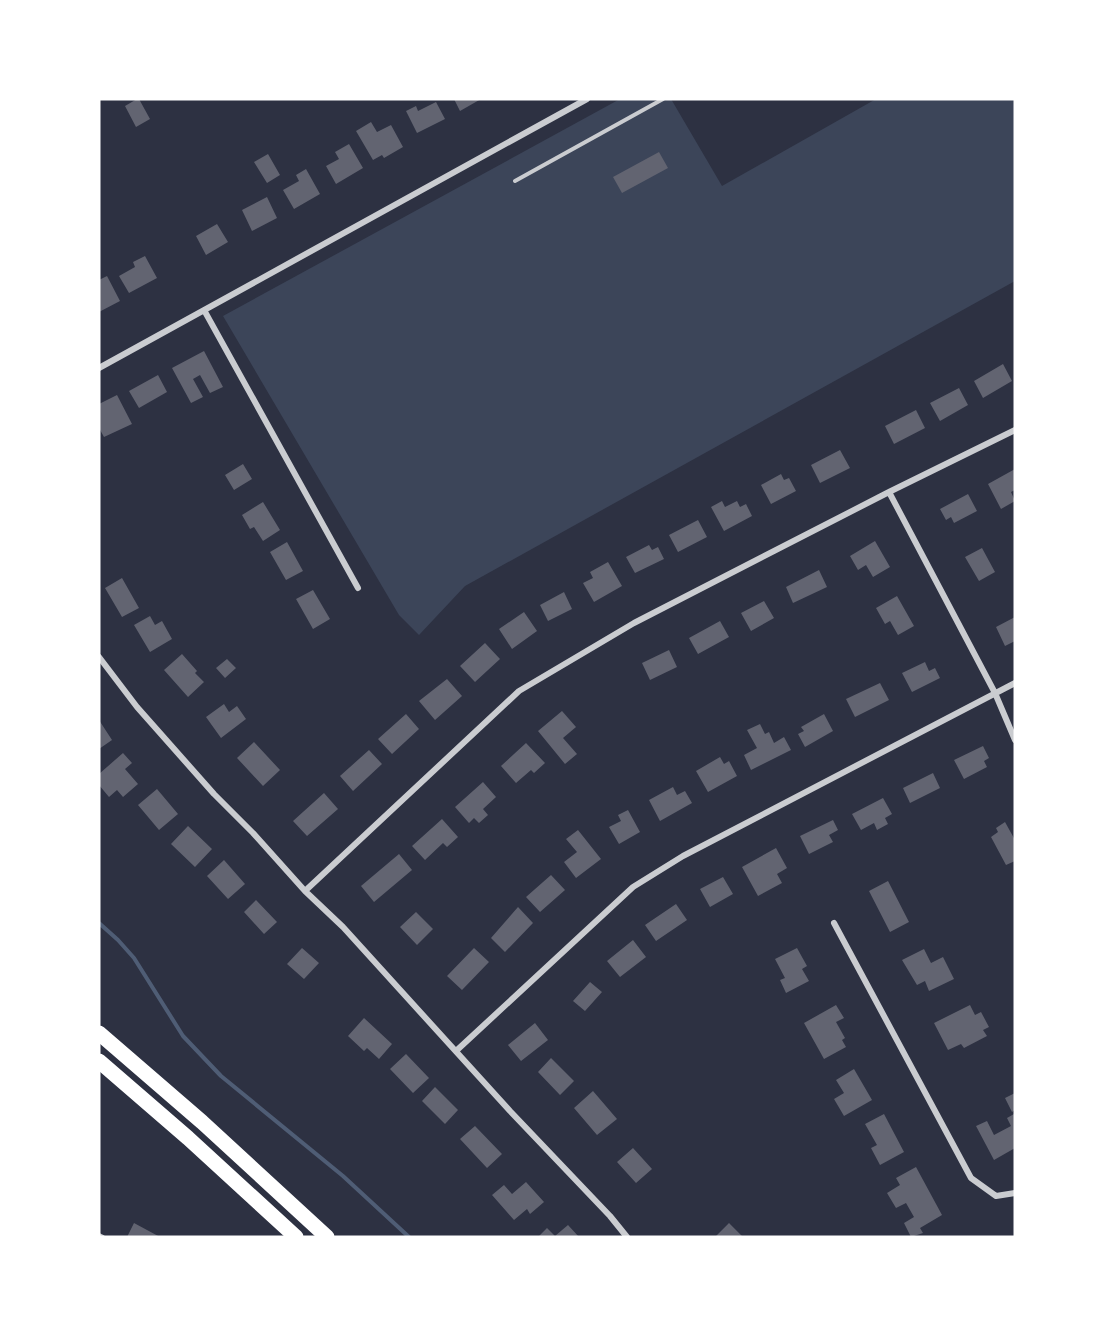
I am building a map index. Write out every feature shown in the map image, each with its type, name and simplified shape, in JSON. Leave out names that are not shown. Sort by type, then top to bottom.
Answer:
[{"type":"highway","points":[[99,1033],[202,1122],[327,1237]]},
{"type":"highway","points":[[99,1061],[188,1138],[296,1237]]},
{"type":"street","points":[[99,368],[587,99]]},
{"type":"street","points":[[204,310],[358,588]]},
{"type":"street","points":[[305,891],[519,691],[634,622],[1015,430]]},
{"type":"street","points":[[889,492],[995,693],[1015,740]]},
{"type":"street","points":[[99,657],[137,707],[214,794],[305,891],[343,927],[627,1237]]},
{"type":"street","points":[[456,1051],[633,887],[682,856],[1015,683]]},
{"type":"street","points":[[834,923],[971,1178],[996,1196],[1015,1193]]},
{"type":"lane","points":[[515,182],[663,99]]},
{"type":"shaded area","points":[[620,99],[671,99],[722,186],[876,99],[1015,99],[1015,281],[465,586],[419,635],[399,615],[223,316]]},
{"type":"building","points":[[137,99],[150,119],[136,127],[125,106]]},
{"type":"building","points":[[454,99],[481,99],[460,111]]},
{"type":"building","points":[[436,102],[445,119],[417,133],[406,111],[416,106],[418,111]]},
{"type":"building","points":[[371,122],[377,132],[391,125],[403,147],[384,158],[382,155],[373,160],[356,131]]},
{"type":"building","points":[[349,144],[363,168],[336,184],[326,166],[339,159],[335,152]]},
{"type":"building","points":[[659,152],[668,168],[622,193],[613,177]]},
{"type":"building","points":[[268,154],[280,175],[267,183],[254,162]]},
{"type":"building","points":[[306,169],[320,194],[294,209],[283,190],[299,181],[296,175]]},
{"type":"building","points":[[267,197],[277,218],[252,231],[242,210]]},
{"type":"building","points":[[217,224],[228,242],[206,255],[196,236]]},
{"type":"building","points":[[145,256],[157,278],[129,293],[119,276],[135,267],[133,262]]},
{"type":"building","points":[[107,276],[120,301],[99,312],[99,280]]},
{"type":"building","points":[[204,351],[223,387],[210,393],[200,375],[193,379],[203,397],[191,403],[172,368]]},
{"type":"building","points":[[1003,364],[1012,381],[983,398],[974,381]]},
{"type":"building","points":[[158,375],[167,392],[139,408],[129,391]]},
{"type":"building","points":[[959,388],[968,405],[940,421],[930,403]]},
{"type":"building","points":[[117,395],[132,424],[104,437],[99,428],[99,404]]},
{"type":"building","points":[[916,410],[925,428],[894,444],[885,426]]},
{"type":"building","points":[[840,450],[850,468],[820,483],[811,465]]},
{"type":"building","points":[[243,464],[252,479],[234,490],[225,475]]},
{"type":"building","points":[[1015,469],[1015,490],[1011,492],[1015,501],[1001,509],[988,484]]},
{"type":"building","points":[[781,474],[784,480],[789,478],[796,491],[771,504],[761,485]]},
{"type":"building","points":[[968,494],[977,511],[954,523],[951,517],[946,520],[940,509]]},
{"type":"building","points":[[722,501],[725,507],[737,501],[740,507],[746,504],[752,516],[724,531],[711,507]]},
{"type":"building","points":[[263,502],[280,530],[263,541],[254,527],[250,529],[242,515]]},
{"type":"building","points":[[698,520],[707,537],[678,552],[669,535]]},
{"type":"building","points":[[875,541],[890,567],[873,577],[866,565],[858,570],[850,556]]},
{"type":"building","points":[[287,542],[303,571],[286,580],[270,552]]},
{"type":"building","points":[[649,545],[652,550],[658,547],[664,559],[635,573],[626,557]]},
{"type":"building","points":[[982,548],[995,572],[979,581],[965,557]]},
{"type":"building","points":[[608,562],[622,586],[594,602],[583,583],[593,578],[590,572]]},
{"type":"building","points":[[819,570],[827,587],[793,603],[786,587]]},
{"type":"building","points":[[122,578],[139,608],[122,617],[105,588]]},
{"type":"building","points":[[313,590],[330,619],[313,629],[296,599]]},
{"type":"building","points":[[564,592],[572,609],[548,621],[540,605]]},
{"type":"building","points":[[897,596],[914,626],[898,635],[890,621],[885,624],[876,608]]},
{"type":"building","points":[[764,601],[774,618],[751,631],[741,613]]},
{"type":"building","points":[[524,612],[537,631],[512,649],[499,629]]},
{"type":"building","points":[[150,616],[155,625],[162,621],[172,639],[150,652],[134,625]]},
{"type":"building","points":[[1015,617],[1015,641],[1005,646],[996,627]]},
{"type":"building","points":[[720,621],[729,637],[698,654],[689,638]]},
{"type":"building","points":[[485,643],[500,659],[475,682],[460,666]]},
{"type":"building","points":[[669,650],[677,667],[650,680],[642,663]]},
{"type":"building","points":[[182,654],[204,682],[188,697],[164,670]]},
{"type":"building","points":[[227,659],[236,668],[225,678],[216,668]]},
{"type":"building","points":[[925,662],[929,671],[935,668],[940,678],[912,692],[902,673]]},
{"type":"building","points":[[447,679],[462,696],[435,720],[419,701]]},
{"type":"building","points":[[880,683],[889,700],[855,717],[846,699]]},
{"type":"building","points":[[224,704],[229,712],[237,706],[246,719],[221,738],[206,717]]},
{"type":"building","points":[[562,711],[576,727],[563,738],[577,754],[565,764],[538,731]]},
{"type":"building","points":[[406,714],[419,729],[392,754],[378,739]]},
{"type":"building","points":[[824,714],[833,731],[805,747],[798,734],[804,731],[801,727]]},
{"type":"building","points":[[99,720],[112,740],[99,749]]},
{"type":"building","points":[[760,724],[765,734],[769,732],[774,743],[784,737],[791,750],[751,770],[744,755],[757,748],[747,730]]},
{"type":"building","points":[[254,742],[280,770],[263,786],[237,758]]},
{"type":"building","points":[[526,743],[545,763],[534,773],[531,770],[516,783],[501,766]]},
{"type":"building","points":[[983,746],[989,758],[984,761],[987,767],[964,779],[954,760]]},
{"type":"building","points":[[369,750],[382,764],[353,791],[340,776]]},
{"type":"building","points":[[123,753],[132,763],[125,769],[138,784],[123,797],[117,790],[109,797],[99,785],[99,774]]},
{"type":"building","points":[[720,757],[724,764],[729,761],[737,776],[708,792],[696,771]]},
{"type":"building","points":[[933,773],[940,788],[910,803],[903,788]]},
{"type":"building","points":[[483,782],[496,797],[483,809],[488,815],[479,823],[474,818],[469,823],[455,807]]},
{"type":"building","points":[[673,787],[677,795],[685,791],[692,803],[660,821],[649,800]]},
{"type":"building","points":[[157,789],[178,814],[159,830],[138,805]]},
{"type":"building","points":[[324,793],[338,809],[307,836],[293,821]]},
{"type":"building","points":[[883,798],[892,814],[885,818],[888,824],[877,830],[874,823],[861,830],[852,814]]},
{"type":"building","points":[[628,810],[640,832],[619,844],[609,827],[621,821],[618,815]]},
{"type":"building","points":[[442,819],[458,837],[447,847],[443,843],[425,860],[412,846]]},
{"type":"building","points":[[833,820],[838,830],[829,835],[833,842],[809,854],[800,836]]},
{"type":"building","points":[[1005,822],[1015,840],[1015,861],[1006,865],[991,837],[998,832],[996,828]]},
{"type":"building","points":[[188,826],[212,849],[195,867],[171,844]]},
{"type":"building","points":[[578,830],[601,859],[576,878],[564,862],[577,852],[566,839]]},
{"type":"building","points":[[776,848],[787,868],[777,874],[782,883],[758,896],[742,867]]},
{"type":"building","points":[[399,854],[412,870],[374,902],[361,886]]},
{"type":"building","points":[[224,860],[245,884],[228,899],[207,876]]},
{"type":"building","points":[[551,875],[565,890],[540,912],[526,897]]},
{"type":"building","points":[[723,877],[733,894],[710,907],[700,889]]},
{"type":"building","points":[[888,881],[909,922],[890,932],[869,891]]},
{"type":"building","points":[[256,900],[277,922],[264,934],[244,912]]},
{"type":"building","points":[[676,904],[687,920],[656,941],[645,925]]},
{"type":"building","points":[[518,907],[533,923],[505,952],[491,938]]},
{"type":"building","points":[[416,912],[433,929],[417,945],[400,927]]},
{"type":"building","points":[[633,940],[646,957],[620,977],[607,961]]},
{"type":"building","points":[[302,948],[319,963],[304,979],[287,964]]},
{"type":"building","points":[[474,948],[489,962],[462,990],[447,976]]},
{"type":"building","points":[[797,948],[807,966],[802,969],[809,981],[786,993],[780,980],[785,978],[775,959]]},
{"type":"building","points":[[924,949],[931,963],[943,957],[954,979],[929,991],[925,981],[917,985],[902,960]]},
{"type":"building","points":[[590,982],[602,992],[585,1011],[573,1001]]},
{"type":"building","points":[[836,1005],[844,1018],[836,1022],[845,1038],[842,1040],[846,1047],[824,1059],[804,1023]]},
{"type":"building","points":[[970,1005],[975,1015],[981,1012],[989,1027],[983,1030],[987,1036],[964,1048],[961,1044],[948,1050],[934,1023]]},
{"type":"building","points":[[364,1018],[392,1044],[379,1059],[367,1048],[364,1051],[348,1036]]},
{"type":"building","points":[[535,1023],[548,1040],[521,1061],[508,1045]]},
{"type":"building","points":[[406,1054],[429,1078],[413,1093],[390,1069]]},
{"type":"building","points":[[551,1058],[574,1081],[560,1095],[538,1072]]},
{"type":"building","points":[[854,1069],[872,1100],[844,1116],[834,1099],[844,1093],[836,1080]]},
{"type":"building","points":[[435,1087],[458,1110],[445,1124],[422,1101]]},
{"type":"building","points":[[593,1091],[617,1119],[597,1135],[574,1108]]},
{"type":"building","points":[[1015,1093],[1015,1110],[1012,1112],[1005,1098]]},
{"type":"building","points":[[884,1114],[904,1152],[880,1165],[871,1148],[877,1145],[865,1124]]},
{"type":"building","points":[[1014,1114],[1015,1148],[994,1160],[976,1126],[987,1121],[994,1135],[1011,1126],[1007,1118]]},
{"type":"building","points":[[475,1126],[502,1154],[487,1168],[460,1139]]},
{"type":"building","points":[[633,1148],[652,1169],[636,1183],[617,1162]]},
{"type":"building","points":[[916,1167],[942,1215],[920,1228],[923,1233],[911,1237],[904,1223],[914,1217],[906,1203],[896,1208],[887,1193],[900,1185],[896,1178]]},
{"type":"building","points":[[526,1182],[544,1202],[530,1214],[527,1209],[514,1220],[492,1195],[504,1185],[512,1194]]},
{"type":"building","points":[[134,1223],[160,1237],[127,1237]]},
{"type":"building","points":[[729,1223],[743,1237],[715,1237]]},
{"type":"building","points":[[568,1225],[579,1237],[538,1237],[547,1228],[555,1236]]},
{"type":"waterway","points":[[99,923],[134,958],[183,1036],[221,1076],[343,1176],[409,1237]]}]
